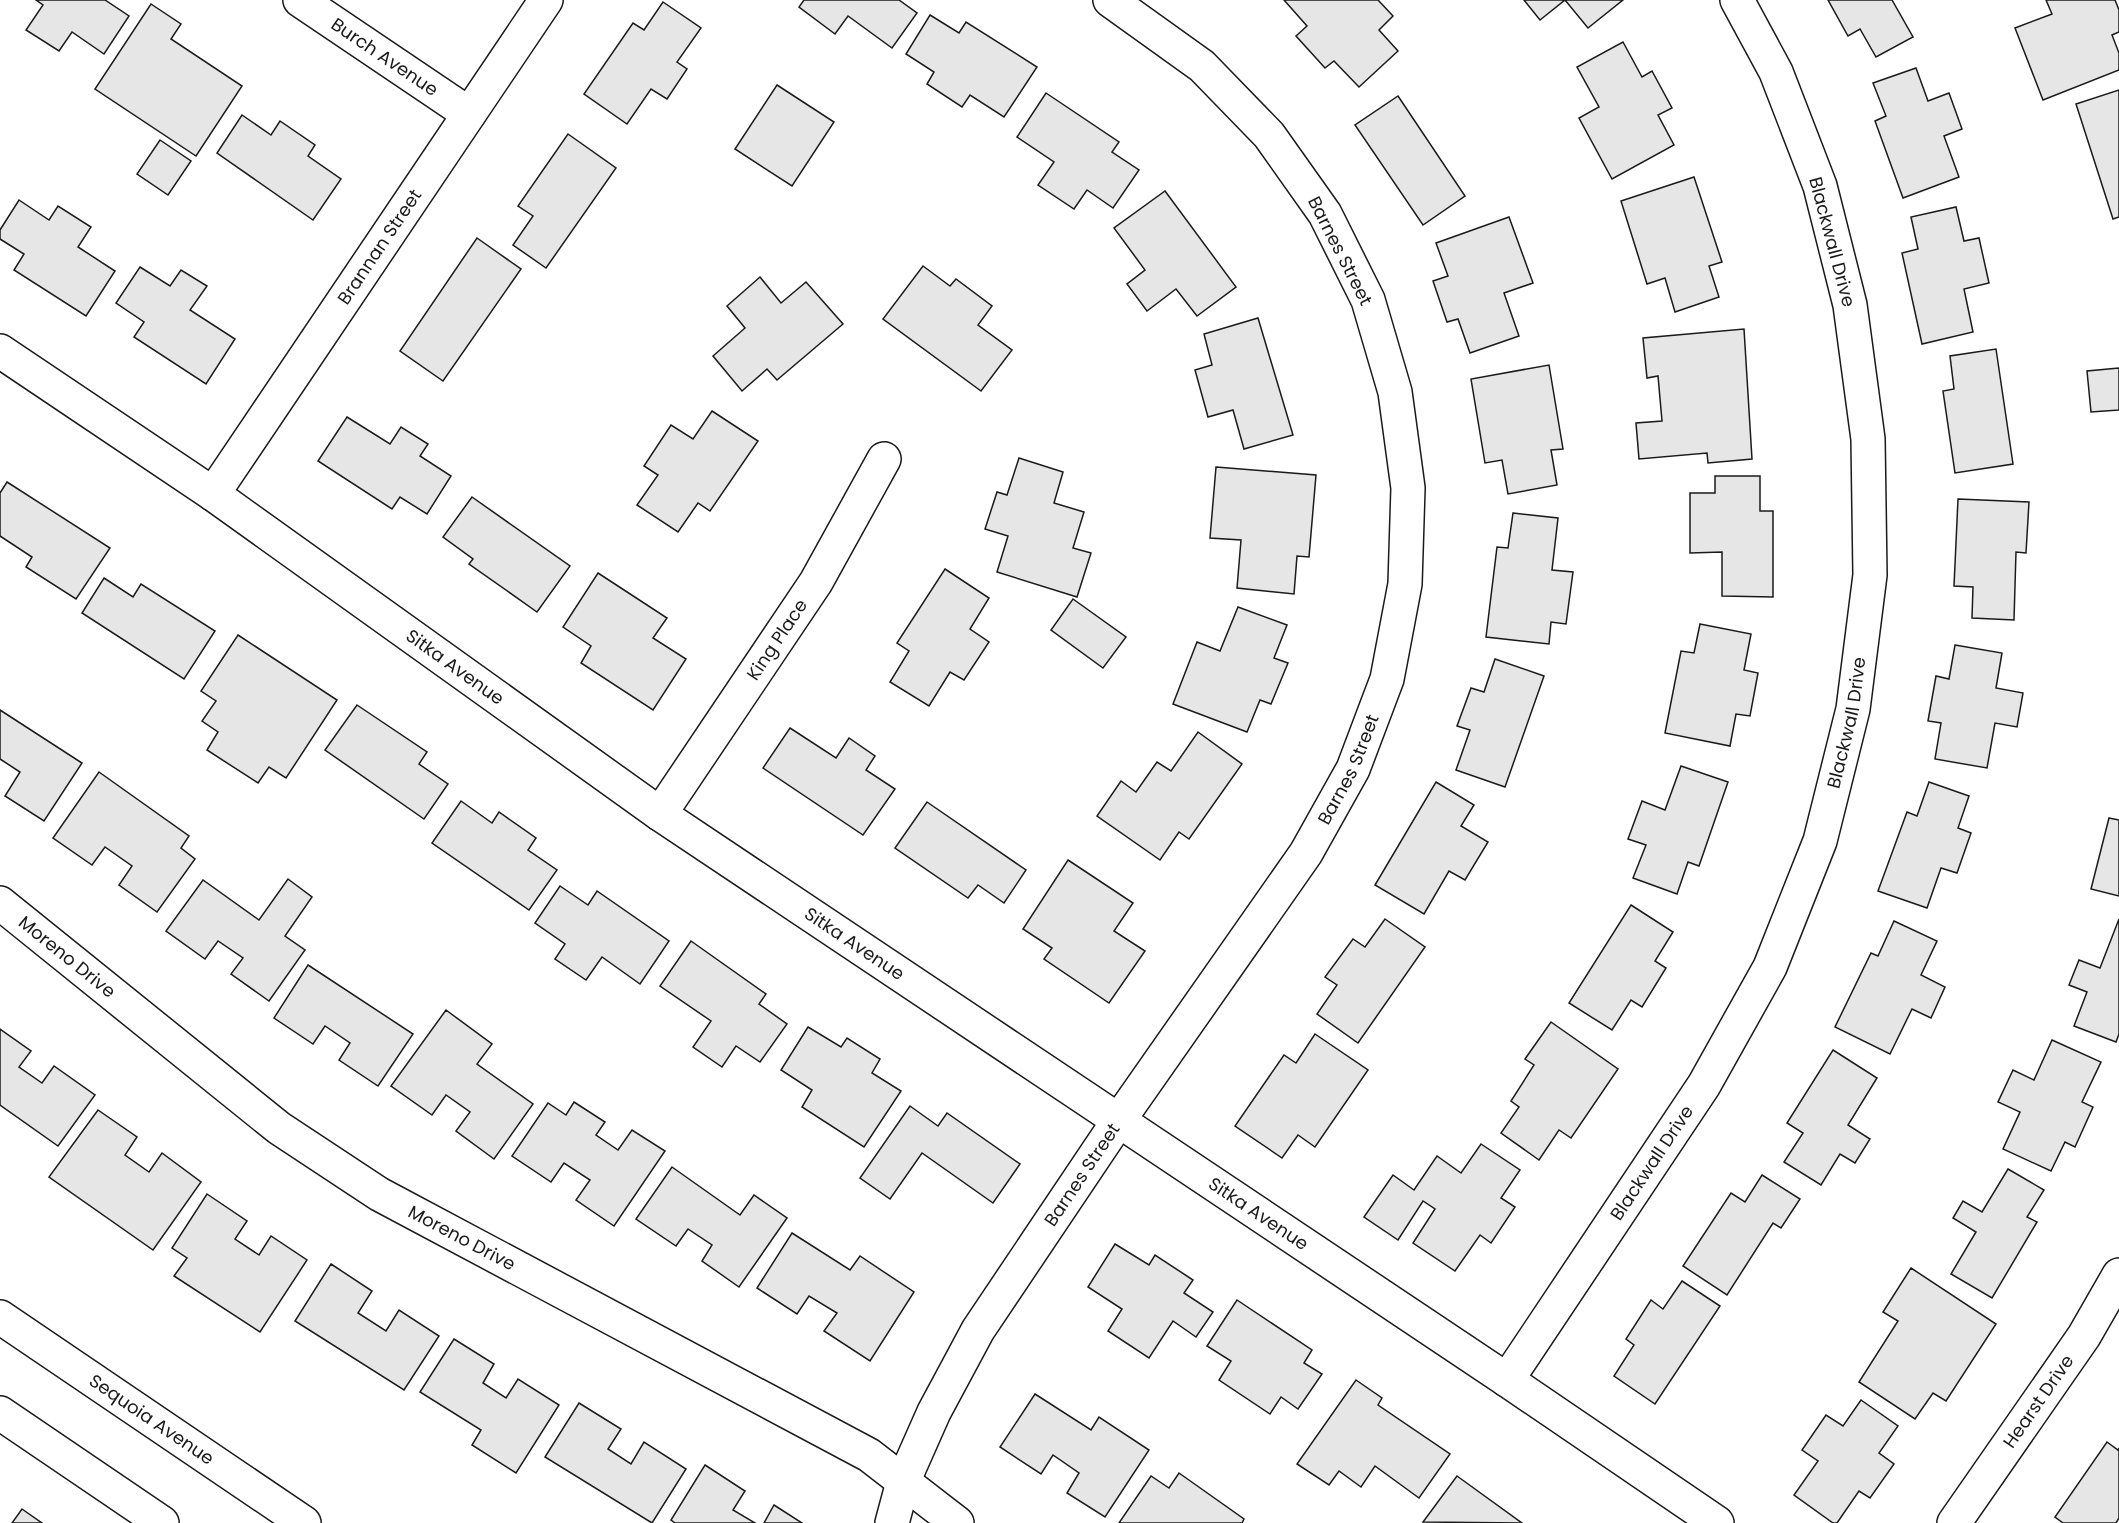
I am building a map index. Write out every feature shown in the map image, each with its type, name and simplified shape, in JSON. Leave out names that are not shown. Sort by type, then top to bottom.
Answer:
[{"type":"street","name":"Burch Avenue","points":[[300,0],[469,114]]},
{"type":"street","name":"Brannan Street","points":[[213,494],[546,0]]},
{"type":"street","name":"Barnes Street","points":[[892,1523],[903,1482],[934,1412],[978,1330],[1119,1120],[1306,853],[1353,769],[1387,679],[1405,584],[1408,488],[1395,392],[1368,300],[1325,214],[1269,135],[1202,66],[1110,0]]},
{"type":"street","name":"Blackwall Drive","points":[[1507,1380],[1704,1085],[1770,967],[1820,841],[1853,709],[1870,575],[1870,552],[1868,439],[1850,305],[1820,186],[1776,72],[1737,0]]},
{"type":"street","name":"Sitka Avenue","points":[[0,351],[213,494],[660,814],[1717,1523]]},
{"type":"street","name":"King Place","points":[[660,814],[816,582],[884,459]]},
{"type":"street","name":"Moreno Drive","points":[[0,903],[279,1128],[379,1194],[869,1455],[957,1523]]},
{"type":"street","name":"Hearst Drive","points":[[1954,1523],[2084,1336],[2119,1275]]},
{"type":"street","name":"Sequoia Avenue","points":[[0,1317],[304,1523]]},
{"type":"street","points":[[0,1413],[162,1523]]},
{"type":"building","points":[[36,0],[105,0],[129,16],[104,54],[72,32],[59,51],[26,30],[43,5]]},
{"type":"building","points":[[804,0],[899,0],[917,13],[892,48],[848,16],[835,34],[799,7]]},
{"type":"building","points":[[1284,0],[1378,0],[1393,16],[1379,30],[1398,51],[1359,87],[1334,61],[1325,68],[1296,36],[1307,26]]},
{"type":"building","points":[[1524,0],[1565,0],[1540,20]]},
{"type":"building","points":[[1565,0],[1623,0],[1588,28]]},
{"type":"building","points":[[1828,0],[1892,0],[1913,37],[1876,57],[1860,29],[1848,36]]},
{"type":"building","points":[[2046,0],[2115,0],[2119,10],[2119,32],[2112,35],[2119,53],[2119,70],[2043,100],[2015,28],[2052,14]]},
{"type":"building","points":[[663,2],[701,28],[677,62],[687,69],[667,99],[651,89],[627,124],[584,94],[633,23],[644,30]]},
{"type":"building","points":[[151,4],[181,24],[171,39],[242,86],[196,156],[95,89]]},
{"type":"building","points":[[930,15],[959,33],[966,22],[1037,67],[1004,117],[970,95],[962,107],[927,84],[934,72],[906,54]]},
{"type":"building","points":[[1623,42],[1642,77],[1652,71],[1672,108],[1658,115],[1674,145],[1612,179],[1579,118],[1599,107],[1577,67]]},
{"type":"building","points":[[1916,68],[1928,101],[1949,93],[1962,129],[1944,136],[1959,177],[1903,198],[1875,121],[1886,116],[1873,83]]},
{"type":"building","points":[[777,85],[834,122],[792,186],[735,149]]},
{"type":"building","points":[[2119,90],[2119,217],[2113,219],[2076,104]]},
{"type":"building","points":[[1046,93],[1119,142],[1112,152],[1139,170],[1113,208],[1087,190],[1074,209],[1038,185],[1054,162],[1017,137]]},
{"type":"building","points":[[1398,96],[1465,196],[1423,225],[1355,125]]},
{"type":"building","points":[[242,115],[271,135],[280,121],[315,145],[308,156],[341,179],[313,220],[217,153]]},
{"type":"building","points":[[568,134],[616,168],[546,268],[513,245],[533,216],[518,206]]},
{"type":"building","points":[[160,140],[191,161],[168,195],[137,174]]},
{"type":"building","points":[[1694,177],[1722,262],[1709,266],[1719,297],[1675,312],[1665,278],[1647,284],[1621,201]]},
{"type":"building","points":[[1165,191],[1236,287],[1197,316],[1176,289],[1147,311],[1127,284],[1145,270],[1114,228]]},
{"type":"building","points":[[19,200],[49,220],[58,206],[91,227],[78,247],[115,271],[86,316],[14,270],[24,254],[0,239],[0,230]]},
{"type":"building","points":[[1956,207],[1964,241],[1979,238],[1989,283],[1964,289],[1973,332],[1922,344],[1902,253],[1918,249],[1911,217]]},
{"type":"building","points":[[1509,217],[1533,283],[1504,293],[1519,336],[1470,353],[1458,319],[1447,322],[1433,281],[1448,276],[1436,243]]},
{"type":"building","points":[[477,238],[521,269],[443,381],[400,351]]},
{"type":"building","points":[[923,266],[950,286],[956,279],[992,306],[978,325],[1012,350],[981,391],[883,319]]},
{"type":"building","points":[[140,267],[170,286],[181,270],[207,286],[190,310],[235,339],[206,384],[134,337],[144,322],[116,303]]},
{"type":"building","points":[[760,277],[781,303],[806,282],[843,324],[777,380],[767,369],[742,391],[713,356],[745,328],[727,306]]},
{"type":"building","points":[[1258,318],[1293,435],[1244,449],[1233,410],[1208,417],[1195,370],[1212,365],[1204,334]]},
{"type":"building","points":[[1744,329],[1752,459],[1708,463],[1707,453],[1639,459],[1636,423],[1662,421],[1658,376],[1647,378],[1643,338]]},
{"type":"building","points":[[1996,349],[2013,464],[1955,473],[1943,391],[1954,389],[1950,356]]},
{"type":"building","points":[[1549,365],[1563,449],[1551,450],[1557,485],[1508,494],[1502,460],[1485,463],[1471,379]]},
{"type":"building","points":[[2119,368],[2119,410],[2091,412],[2087,371]]},
{"type":"building","points":[[712,411],[758,441],[710,511],[698,503],[678,532],[637,505],[658,475],[644,466],[671,425],[693,439]]},
{"type":"building","points":[[347,417],[390,444],[401,427],[428,444],[420,456],[451,476],[427,514],[400,497],[392,509],[318,461]]},
{"type":"building","points":[[1019,458],[1063,472],[1054,503],[1084,512],[1073,548],[1091,553],[1077,597],[997,572],[1008,536],[985,529],[997,492],[1007,495]]},
{"type":"building","points":[[1216,467],[1316,475],[1309,557],[1297,556],[1294,594],[1237,588],[1241,540],[1210,538]]},
{"type":"building","points":[[1715,476],[1760,476],[1760,511],[1773,511],[1773,597],[1722,596],[1722,552],[1690,553],[1690,493],[1715,493]]},
{"type":"building","points":[[7,482],[110,548],[76,599],[26,567],[32,557],[0,536],[0,493]]},
{"type":"building","points":[[472,497],[570,566],[537,612],[469,564],[473,559],[443,537]]},
{"type":"building","points":[[1958,499],[2029,502],[2026,553],[2016,552],[2014,620],[1972,618],[1973,587],[1954,586]]},
{"type":"building","points":[[1513,513],[1558,518],[1552,570],[1573,572],[1566,624],[1551,622],[1549,644],[1486,637],[1497,547],[1508,548]]},
{"type":"building","points":[[945,569],[989,598],[970,629],[989,642],[964,680],[950,672],[929,706],[890,682],[909,651],[897,643]]},
{"type":"building","points":[[598,573],[667,618],[653,638],[686,659],[653,710],[581,663],[591,646],[563,627]]},
{"type":"building","points":[[104,578],[133,597],[141,584],[215,631],[184,679],[82,613]]},
{"type":"building","points":[[1073,599],[1126,637],[1103,668],[1051,630]]},
{"type":"building","points":[[1238,607],[1287,625],[1274,658],[1288,663],[1271,704],[1260,700],[1247,732],[1173,704],[1197,642],[1220,651]]},
{"type":"building","points":[[1700,624],[1751,634],[1744,670],[1758,673],[1750,716],[1736,714],[1730,746],[1665,733],[1681,651],[1694,653]]},
{"type":"building","points":[[238,635],[337,700],[286,778],[269,767],[258,783],[207,750],[218,732],[202,721],[216,701],[201,691]]},
{"type":"building","points":[[1955,645],[2002,653],[1996,688],[2023,693],[2017,727],[1995,723],[1987,768],[1935,759],[1941,723],[1928,721],[1936,676],[1949,679]]},
{"type":"building","points":[[1495,659],[1544,676],[1505,787],[1456,770],[1470,730],[1457,726],[1471,688],[1484,692]]},
{"type":"building","points":[[357,705],[427,752],[419,764],[448,784],[424,819],[325,750]]},
{"type":"building","points":[[0,710],[82,763],[44,821],[5,796],[20,772],[0,759]]},
{"type":"building","points":[[790,728],[836,758],[849,738],[875,756],[866,770],[895,789],[863,835],[763,768]]},
{"type":"building","points":[[1198,732],[1242,764],[1189,839],[1179,832],[1160,860],[1097,816],[1121,781],[1136,792],[1157,762],[1171,771]]},
{"type":"building","points":[[1681,766],[1728,782],[1699,866],[1688,862],[1677,894],[1633,878],[1646,845],[1628,839],[1642,801],[1665,810]]},
{"type":"building","points":[[99,772],[189,836],[181,848],[195,859],[157,912],[119,885],[132,866],[105,847],[92,865],[53,838]]},
{"type":"building","points":[[1436,782],[1474,805],[1461,826],[1488,842],[1465,880],[1449,871],[1424,914],[1375,885]]},
{"type":"building","points":[[1929,782],[1969,796],[1958,828],[1971,833],[1957,873],[1941,868],[1927,908],[1878,891],[1907,812],[1917,816]]},
{"type":"building","points":[[461,801],[492,823],[499,812],[536,838],[528,850],[557,870],[529,910],[432,843]]},
{"type":"building","points":[[927,802],[1026,870],[1004,903],[978,885],[968,898],[895,848]]},
{"type":"building","points":[[2109,818],[2119,820],[2119,896],[2091,889]]},
{"type":"building","points":[[1068,860],[1133,903],[1114,931],[1145,951],[1109,1003],[1044,959],[1052,948],[1023,929]]},
{"type":"building","points":[[288,879],[312,897],[285,936],[305,950],[269,1001],[231,974],[243,958],[218,941],[205,959],[166,931],[203,880],[259,920]]},
{"type":"building","points":[[560,886],[588,905],[597,891],[669,941],[640,984],[602,957],[586,980],[555,959],[565,944],[535,923]]},
{"type":"building","points":[[1631,905],[1673,932],[1655,961],[1666,968],[1642,1007],[1631,1000],[1612,1030],[1569,1003]]},
{"type":"building","points":[[1385,919],[1425,947],[1358,1043],[1317,1014],[1337,985],[1325,977],[1353,939],[1365,947]]},
{"type":"building","points":[[2119,919],[2119,1034],[2116,1042],[2074,1026],[2087,992],[2069,985],[2079,960],[2100,968]]},
{"type":"building","points":[[1894,921],[1937,941],[1921,975],[1945,987],[1931,1018],[1912,1009],[1890,1054],[1835,1027],[1871,953],[1878,956]]},
{"type":"building","points":[[691,941],[766,994],[759,1004],[787,1024],[760,1062],[736,1046],[722,1067],[693,1047],[711,1021],[660,986]]},
{"type":"building","points":[[308,965],[413,1034],[378,1086],[339,1060],[350,1043],[325,1026],[313,1044],[274,1018]]},
{"type":"building","points":[[446,1010],[492,1044],[477,1064],[533,1104],[494,1159],[456,1131],[470,1112],[446,1095],[432,1115],[391,1086]]},
{"type":"building","points":[[1551,1022],[1618,1069],[1571,1138],[1559,1130],[1539,1160],[1501,1133],[1519,1107],[1511,1101],[1534,1065],[1525,1059]]},
{"type":"building","points":[[808,1027],[841,1047],[847,1038],[880,1059],[872,1073],[901,1091],[864,1147],[802,1107],[812,1090],[781,1070]]},
{"type":"building","points":[[0,1029],[31,1051],[19,1067],[42,1083],[54,1066],[95,1095],[58,1146],[0,1105]]},
{"type":"building","points":[[1315,1034],[1368,1070],[1315,1147],[1298,1135],[1282,1158],[1235,1126],[1284,1055],[1296,1063]]},
{"type":"building","points":[[2052,1040],[2101,1062],[2082,1102],[2093,1107],[2075,1147],[2065,1142],[2051,1171],[2003,1149],[2020,1112],[1998,1102],[2013,1070],[2034,1080]]},
{"type":"building","points":[[1833,1050],[1877,1078],[1848,1125],[1870,1139],[1855,1163],[1840,1154],[1821,1185],[1784,1162],[1803,1133],[1787,1123]]},
{"type":"building","points":[[574,1102],[605,1122],[596,1135],[618,1150],[632,1130],[665,1151],[614,1226],[576,1200],[590,1180],[564,1163],[551,1182],[512,1156],[548,1103],[566,1115]]},
{"type":"building","points":[[910,1106],[938,1126],[947,1113],[1020,1164],[993,1203],[922,1153],[890,1199],[860,1178]]},
{"type":"building","points":[[98,1110],[137,1137],[125,1155],[149,1172],[162,1153],[201,1182],[153,1250],[49,1177]]},
{"type":"building","points":[[1481,1144],[1520,1170],[1501,1198],[1515,1207],[1491,1243],[1480,1235],[1455,1271],[1413,1243],[1435,1209],[1423,1201],[1398,1240],[1364,1217],[1393,1175],[1414,1190],[1437,1156],[1461,1173]]},
{"type":"building","points":[[672,1167],[740,1215],[754,1195],[787,1218],[739,1287],[702,1261],[712,1245],[688,1229],[676,1246],[636,1219]]},
{"type":"building","points":[[2008,1169],[2044,1190],[2027,1217],[2037,1222],[1992,1298],[1951,1274],[1976,1232],[1953,1218],[1963,1201],[1982,1212]]},
{"type":"building","points":[[1762,1175],[1800,1199],[1781,1228],[1773,1223],[1727,1295],[1683,1266],[1731,1193],[1745,1202]]},
{"type":"building","points":[[207,1194],[247,1221],[235,1239],[259,1255],[271,1236],[307,1260],[260,1332],[174,1276],[187,1258],[172,1248]]},
{"type":"building","points":[[792,1233],[850,1270],[860,1256],[914,1292],[870,1361],[824,1331],[837,1313],[809,1296],[797,1314],[757,1288]]},
{"type":"building","points":[[1115,1244],[1149,1265],[1155,1255],[1193,1280],[1184,1293],[1213,1312],[1196,1337],[1173,1321],[1149,1358],[1108,1331],[1122,1309],[1088,1287]]},
{"type":"building","points":[[331,1264],[372,1291],[358,1313],[386,1331],[399,1310],[439,1336],[404,1390],[295,1321]]},
{"type":"building","points":[[1911,1268],[1996,1324],[1946,1401],[1933,1393],[1915,1419],[1859,1382],[1898,1321],[1883,1312]]},
{"type":"building","points":[[1682,1281],[1720,1306],[1655,1404],[1614,1376],[1634,1345],[1626,1339],[1651,1300],[1663,1309]]},
{"type":"building","points":[[1237,1300],[1312,1350],[1304,1363],[1322,1374],[1298,1409],[1281,1397],[1270,1414],[1219,1380],[1231,1361],[1207,1346]]},
{"type":"building","points":[[454,1339],[494,1364],[483,1383],[506,1398],[518,1379],[559,1405],[516,1473],[472,1445],[481,1430],[420,1392]]},
{"type":"building","points":[[1356,1380],[1382,1398],[1378,1405],[1450,1454],[1419,1498],[1375,1466],[1361,1487],[1339,1471],[1329,1485],[1297,1464]]},
{"type":"building","points":[[1035,1394],[1091,1430],[1099,1417],[1149,1450],[1105,1517],[1067,1493],[1079,1473],[1053,1455],[1041,1474],[1000,1447]]},
{"type":"building","points":[[1861,1400],[1898,1426],[1879,1453],[1894,1464],[1870,1498],[1859,1491],[1837,1523],[1833,1523],[1794,1495],[1818,1461],[1802,1450],[1826,1415],[1843,1426]]},
{"type":"building","points":[[579,1403],[621,1429],[608,1449],[631,1464],[644,1442],[686,1469],[652,1523],[545,1457]]},
{"type":"building","points":[[2107,1442],[2118,1450],[2119,1448],[2119,1518],[2116,1523],[2063,1523],[2055,1517]]},
{"type":"building","points":[[705,1465],[745,1491],[733,1510],[755,1523],[675,1523],[671,1520]]},
{"type":"building","points":[[1179,1473],[1244,1519],[1242,1523],[1119,1523],[1151,1476],[1169,1488]]},
{"type":"building","points":[[1457,1476],[1522,1523],[1423,1522]]},
{"type":"building","points":[[774,1505],[802,1523],[764,1523]]},
{"type":"building","points":[[22,1509],[42,1523],[12,1523]]}]
